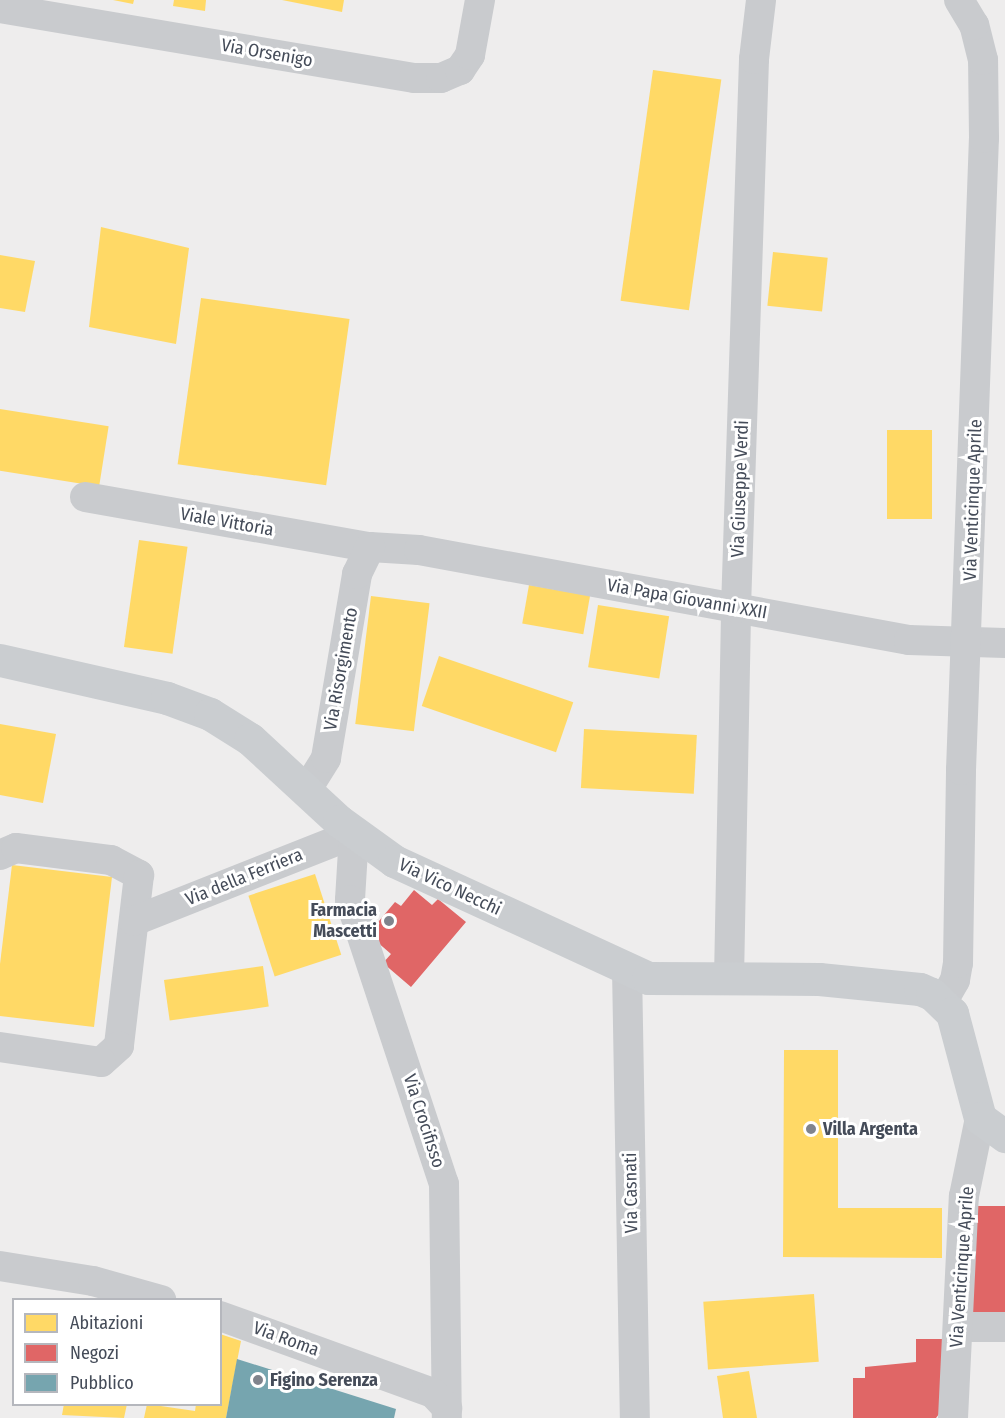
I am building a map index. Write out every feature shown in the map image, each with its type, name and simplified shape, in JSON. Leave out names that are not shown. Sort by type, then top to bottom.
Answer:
[{"type":"street","name":"Via Orsenigo","points":[[0,8],[414,78],[441,78],[460,70],[470,55],[480,0]]},
{"type":"street","name":"Via Giuseppe Verdi","points":[[729,979],[736,608],[754,59],[761,0]]},
{"type":"street","name":"Via Venticinque Aprile","points":[[943,1001],[955,980],[958,963],[984,138],[983,60],[974,25],[958,0]]},
{"type":"street","points":[[981,0],[983,60]]},
{"type":"street","name":"Viale Vittoria","points":[[85,498],[370,547]]},
{"type":"street","name":"Via Papa Giovanni XXII","points":[[370,547],[419,550],[909,640],[1005,642]]},
{"type":"street","name":"Via Risorgimento","points":[[307,789],[326,758],[357,574],[370,547]]},
{"type":"street","name":"Via Vico Necchi","points":[[0,660],[187,704],[230,724],[307,789],[354,834],[394,861],[648,978],[819,979],[920,989],[943,1001]]},
{"type":"street","name":"Via della Ferriera","points":[[134,921],[354,834]]},
{"type":"street","name":"Via Crocifisso","points":[[354,834],[350,900],[444,1184],[447,1413]]},
{"type":"street","points":[[0,855],[16,848],[111,860],[140,875],[120,1046],[100,1062],[0,1047]]},
{"type":"street","name":"Via Casnati","points":[[627,968],[635,1418]]},
{"type":"street","points":[[943,1001],[957,1026],[992,1126]]},
{"type":"street","name":"Via Venticinque Aprile","points":[[953,1418],[964,1197],[992,1126]]},
{"type":"street","points":[[0,1266],[93,1281],[157,1298]]},
{"type":"street","name":"Via Roma","points":[[222,1317],[433,1393],[447,1413]]},
{"type":"street","points":[[958,1327],[1005,1327]]},
{"type":"building: Abitazioni","points":[[113,0],[134,0],[133,4]]},
{"type":"building: Abitazioni","points":[[174,0],[206,0],[205,11],[173,6]]},
{"type":"building: Abitazioni","points":[[282,0],[344,0],[342,12]]},
{"type":"building: Abitazioni","points":[[653,70],[721,80],[689,310],[621,301]]},
{"type":"building: Abitazioni","points":[[101,227],[189,248],[176,344],[89,327]]},
{"type":"building: Abitazioni","points":[[773,252],[828,258],[822,311],[767,306]]},
{"type":"building: Abitazioni","points":[[0,255],[35,261],[25,312],[0,308]]},
{"type":"building: Abitazioni","points":[[201,298],[350,319],[326,485],[178,464]]},
{"type":"building: Abitazioni","points":[[0,409],[109,426],[99,486],[0,471]]},
{"type":"building: Abitazioni","points":[[887,430],[932,430],[932,519],[887,519]]},
{"type":"building: Abitazioni","points":[[139,540],[188,547],[172,654],[124,647]]},
{"type":"building: Abitazioni","points":[[529,585],[590,596],[583,634],[522,623]]},
{"type":"building: Abitazioni","points":[[371,596],[430,603],[414,731],[355,724]]},
{"type":"building: Abitazioni","points":[[598,605],[669,616],[659,678],[588,667]]},
{"type":"building: Abitazioni","points":[[439,656],[573,702],[556,752],[422,706]]},
{"type":"building: Abitazioni","points":[[0,724],[56,734],[43,803],[0,795]]},
{"type":"building: Abitazioni","points":[[584,729],[697,735],[694,794],[581,788]]},
{"type":"building: Abitazioni","points":[[12,865],[112,877],[94,1027],[0,1016],[0,964]]},
{"type":"building: Abitazioni","points":[[315,874],[341,955],[275,976],[248,896]]},
{"type":"building: Abitazioni","points":[[263,966],[269,1007],[170,1021],[164,980]]},
{"type":"building: Abitazioni","name":"Villa Argenta","points":[[784,1050],[838,1050],[838,1208],[942,1208],[942,1258],[783,1257]]},
{"type":"building: Abitazioni","points":[[814,1294],[819,1362],[708,1370],[703,1302]]},
{"type":"building: Abitazioni","points":[[222,1335],[241,1341],[226,1418],[144,1418],[147,1406],[195,1411],[196,1406],[222,1406]]},
{"type":"building: Abitazioni","points":[[749,1371],[757,1418],[723,1418],[717,1376]]},
{"type":"building: Abitazioni","points":[[64,1406],[127,1406],[124,1418],[62,1415]]},
{"type":"building: Negozi","points":[[414,890],[432,905],[438,899],[466,922],[411,987],[383,963],[391,954],[368,934],[395,902],[401,906]]},
{"type":"building: Negozi","points":[[967,1206],[1005,1206],[1005,1322],[967,1322]]},
{"type":"building: Negozi","points":[[916,1339],[945,1339],[945,1406],[936,1418],[853,1418],[853,1378],[865,1378],[865,1367],[916,1362]]},
{"type":"building: Pubblico","points":[[237,1359],[396,1409],[394,1418],[226,1418]]},
{"type":"place","name":"Farmacia Mascetti","points":[[389,921]]},
{"type":"place","name":"Villa Argenta","points":[[811,1129]]},
{"type":"place","name":"Figino Serenza","points":[[258,1380]]}]
